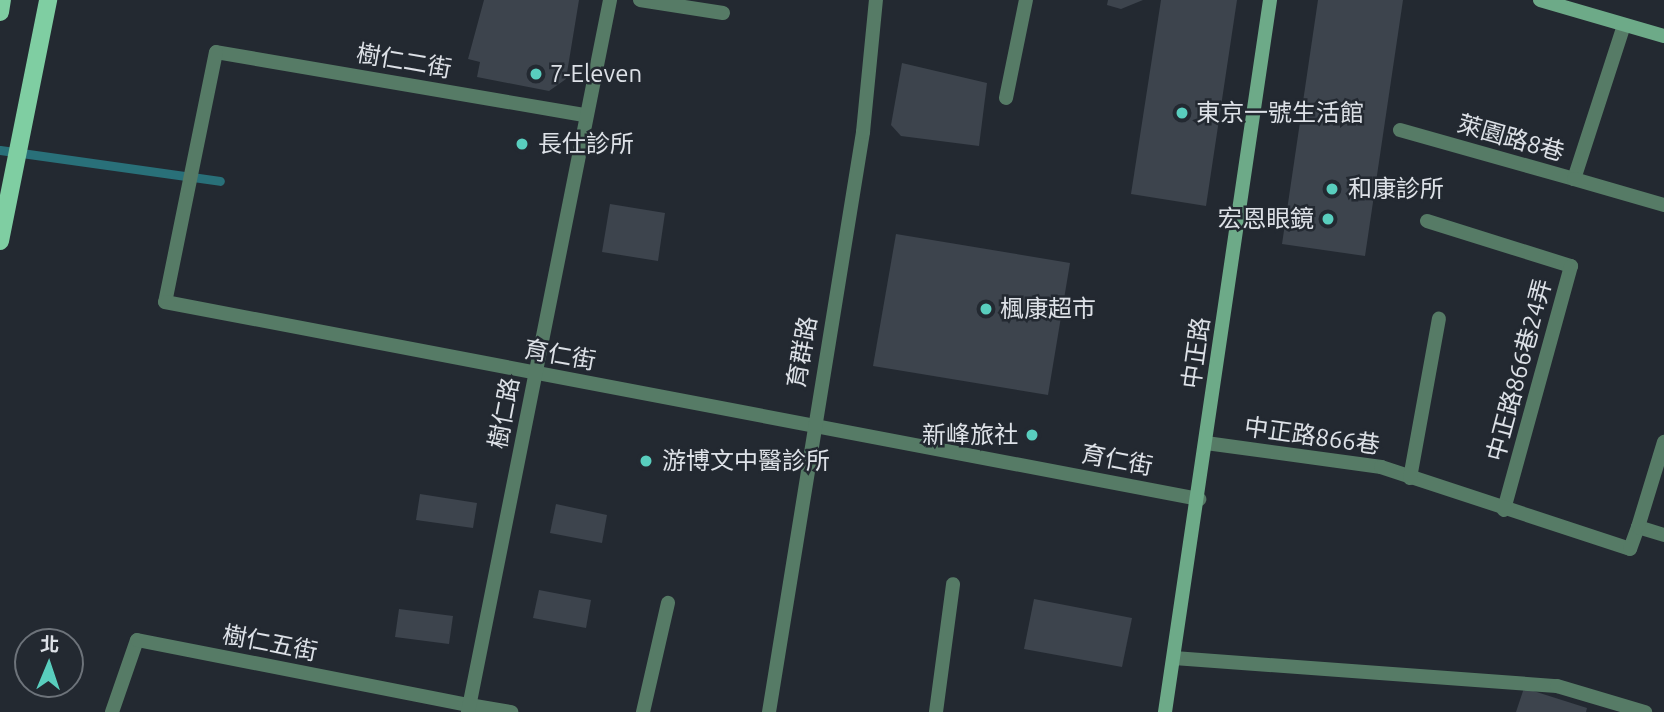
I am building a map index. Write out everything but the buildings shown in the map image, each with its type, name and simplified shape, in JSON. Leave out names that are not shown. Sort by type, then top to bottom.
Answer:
[{"type":"main road","points":[[0,12],[2,0]]},
{"type":"main road","points":[[0,241],[48,0]]},
{"type":"street","name":"樹仁路","points":[[469,709],[584,115],[610,0]]},
{"type":"street","points":[[640,0],[723,13]]},
{"type":"street","name":"育群路","points":[[769,712],[813,424],[863,132],[876,0]]},
{"type":"street","points":[[1006,99],[1026,0]]},
{"type":"street","name":"中正路","points":[[1165,712],[1199,499],[1270,0]]},
{"type":"street","points":[[1540,0],[1664,36]]},
{"type":"street","name":"萊園路8巷","points":[[1400,130],[1574,179],[1624,25]]},
{"type":"street","name":"樹仁二街","points":[[216,51],[584,115]]},
{"type":"street","name":"育仁街","points":[[216,51],[165,302],[1199,499]]},
{"type":"street","points":[[1574,179],[1664,205]]},
{"type":"street","name":"中正路866巷24弄","points":[[1427,221],[1571,266],[1504,510]]},
{"type":"street","name":"中正路866巷","points":[[1410,478],[1439,319]]},
{"type":"street","name":"中正路866巷","points":[[1206,443],[1355,462],[1630,549],[1664,442]]},
{"type":"street","points":[[1638,527],[1664,535]]},
{"type":"street","points":[[936,712],[953,584]]},
{"type":"street","points":[[643,712],[668,603]]},
{"type":"street","name":"樹仁五街","points":[[112,712],[136,640],[469,709]]},
{"type":"street","points":[[1174,658],[1557,686],[1646,712]]},
{"type":"street","points":[[469,709],[511,712]]},
{"type":"waterway","points":[[0,150],[220,181]]},
{"type":"place","name":"7-Eleven","points":[[536,74]]},
{"type":"place","name":"東京一號生活館","points":[[1182,113]]},
{"type":"place","name":"長仕診所","points":[[522,144]]},
{"type":"place","name":"和康診所","points":[[1332,189]]},
{"type":"place","name":"宏恩眼鏡","points":[[1328,219]]},
{"type":"place","name":"楓康超市","points":[[986,309]]},
{"type":"place","name":"新峰旅社","points":[[1032,435]]},
{"type":"place","name":"游博文中醫診所","points":[[646,461]]}]
